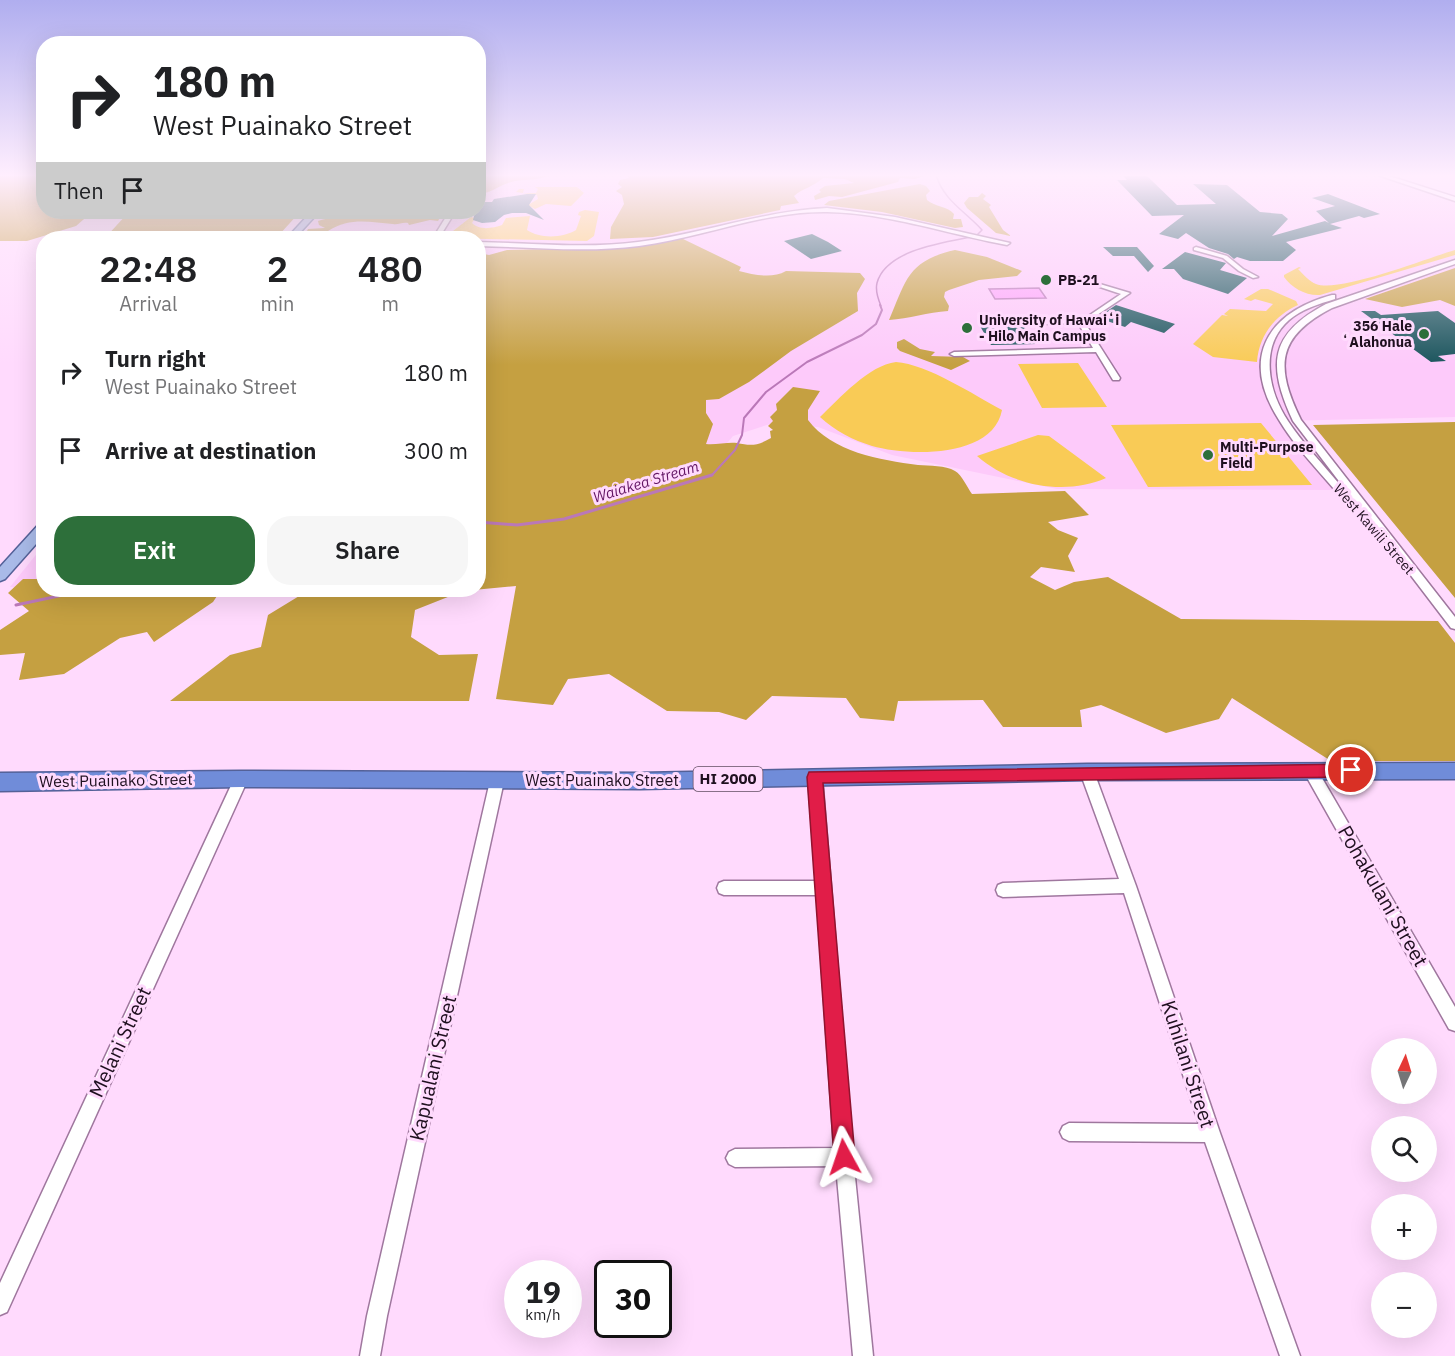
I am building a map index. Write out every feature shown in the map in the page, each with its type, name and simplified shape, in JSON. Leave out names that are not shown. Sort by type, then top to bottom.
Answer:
[{"type":"highway","name":"West Puainako Street","points":[[0,782],[241,779],[640,781],[1087,772],[1455,771]]},
{"type":"main road","points":[[0,576],[36,535]]},
{"type":"street","points":[[486,246],[640,243],[663,238]]},
{"type":"street","points":[[979,238],[1007,243]]},
{"type":"street","points":[[1196,249],[1224,257],[1240,270],[1255,277]]},
{"type":"street","name":"West Kawili Street","points":[[1423,585],[1282,420],[1268,389],[1265,362],[1267,350],[1277,328],[1285,319],[1298,311],[1318,301],[1455,257]]},
{"type":"street","name":"West Kawili Street","points":[[1455,262],[1329,306],[1310,315],[1290,332],[1279,364],[1283,391],[1297,421],[1455,625]]},
{"type":"street","points":[[994,323],[1086,321],[1126,293],[1075,277]]},
{"type":"street","points":[[1080,321],[1116,378]]},
{"type":"street","points":[[954,354],[1098,350]]},
{"type":"street","name":"Pohakulani Street","points":[[1310,770],[1455,1023]]},
{"type":"street","name":"Kuhilani Street","points":[[1087,772],[1129,886],[1211,1133],[1290,1356]]},
{"type":"street","points":[[815,777],[844,1157],[863,1356]]},
{"type":"street","name":"Melani Street","points":[[0,1305],[241,779]]},
{"type":"street","name":"Kapualani Street","points":[[370,1356],[497,781]]},
{"type":"street","points":[[1003,890],[1129,886]]},
{"type":"street","points":[[724,888],[822,888]]},
{"type":"street","points":[[1068,1132],[1211,1133]]},
{"type":"street","points":[[735,1158],[844,1157]]},
{"type":"shaded area","points":[[0,238],[36,238],[27,241],[0,241]]},
{"type":"shaded area","name":"University of Hawaiʻi - Hilo Main Campus","points":[[486,238],[1455,238],[1455,417],[1278,421],[1335,490],[1057,489],[892,455],[818,427],[770,424],[733,436],[714,459],[486,511]]},
{"type":"shaded area","points":[[486,238],[591,238],[587,241],[486,239]]},
{"type":"shaded area","points":[[682,238],[741,267],[739,271],[757,275],[769,276],[786,271],[860,273],[865,279],[857,293],[858,311],[791,351],[749,382],[719,399],[706,400],[706,413],[713,424],[706,444],[750,445],[766,441],[771,438],[770,431],[773,430],[768,426],[773,421],[770,417],[777,410],[776,404],[793,387],[820,391],[808,410],[808,420],[818,431],[843,447],[873,457],[951,469],[960,475],[972,494],[1065,491],[1089,515],[1048,522],[1058,530],[1078,538],[1068,556],[1075,572],[1041,567],[1030,577],[1055,590],[1074,582],[1108,577],[1181,619],[1438,621],[1455,643],[1455,761],[1331,761],[1232,698],[1219,719],[1166,733],[1101,705],[1080,710],[1082,727],[1003,727],[983,700],[898,701],[894,721],[860,718],[846,698],[772,696],[746,720],[719,712],[667,711],[609,674],[568,679],[553,705],[496,699],[516,586],[486,589],[486,254],[507,250],[635,247]]},
{"type":"shaded area","points":[[955,250],[987,257],[1022,271],[1017,276],[979,280],[945,292],[948,311],[889,320],[910,275],[927,260]]},
{"type":"shaded area","points":[[1455,250],[1455,255],[1320,295],[1300,290],[1284,277],[1299,267],[1301,268],[1298,269],[1311,282],[1316,284],[1343,284],[1383,274]]},
{"type":"shaded area","points":[[1455,268],[1455,306],[1440,300],[1402,307],[1365,299]]},
{"type":"shaded area","points":[[1039,288],[1046,298],[995,299],[989,289]]},
{"type":"shaded area","points":[[1261,289],[1268,289],[1296,301],[1298,305],[1282,315],[1269,328],[1261,344],[1257,362],[1213,357],[1193,344],[1222,315],[1228,316],[1224,314],[1230,309],[1266,311],[1273,304],[1255,299],[1251,301],[1244,299]]},
{"type":"shaded area","points":[[904,339],[920,349],[935,352],[931,356],[963,357],[970,361],[951,370],[900,351],[897,348],[897,342]]},
{"type":"shaded area","points":[[896,362],[936,374],[1002,410],[995,426],[983,438],[966,446],[926,452],[906,451],[872,446],[858,441],[838,431],[820,417],[865,376],[886,364]]},
{"type":"shaded area","points":[[1078,363],[1107,407],[1042,408],[1018,364]]},
{"type":"shaded area","points":[[1455,422],[1455,598],[1313,425]]},
{"type":"shaded area","name":"Multi-Purpose Field","points":[[1261,423],[1312,485],[1148,487],[1111,425]]},
{"type":"shaded area","points":[[1038,435],[1049,436],[1106,478],[1073,486],[1039,485],[1006,475],[977,456]]},
{"type":"shaded area","points":[[36,555],[36,589],[10,587]]},
{"type":"shaded area","points":[[23,579],[36,579],[36,597],[216,597],[213,602],[154,642],[147,632],[120,638],[64,674],[19,680],[25,653],[0,655],[0,630],[29,611],[8,593]]},
{"type":"shaded area","points":[[298,597],[448,597],[415,610],[411,637],[439,655],[478,654],[469,701],[170,701],[230,655],[261,647],[268,615]]},
{"type":"building","points":[[795,238],[821,238],[842,251],[811,259],[784,241]]},
{"type":"building","points":[[1194,238],[1301,238],[1286,242],[1296,250],[1283,261],[1250,261],[1237,257],[1234,259],[1228,254],[1209,248]]},
{"type":"building","points":[[1103,247],[1137,247],[1154,266],[1148,272],[1134,256],[1113,256]]},
{"type":"building","points":[[1185,252],[1226,263],[1220,270],[1247,278],[1228,294],[1183,279],[1174,269],[1162,269]]},
{"type":"building","points":[[1116,305],[1175,324],[1164,333],[1131,322],[1125,327],[1101,319],[1107,314],[1104,313]]},
{"type":"building","name":"356 Hale ʻAlahonua","points":[[1361,311],[1375,311],[1381,315],[1438,311],[1455,323],[1455,354],[1438,356],[1446,361],[1431,362]]},
{"type":"building","points":[[980,326],[1025,327],[1036,344],[991,345]]},
{"type":"waterway","name":"Waiakea Stream","points":[[881,306],[877,283],[883,271],[892,262],[919,249],[965,238]]},
{"type":"waterway","name":"Waiakea Stream","points":[[712,475],[735,450],[742,435],[744,418],[766,392],[807,362],[862,335],[876,324],[882,310],[880,305]]},
{"type":"waterway","name":"Waiakea Stream","points":[[486,523],[517,525],[564,519],[712,475]]},
{"type":"waterway","name":"Waiakea Stream","points":[[708,476],[712,475]]},
{"type":"waterway","name":"Waiakea Stream","points":[[16,605],[54,597]]},
{"type":"place","name":"PB-21","points":[[1046,280]]},
{"type":"place","name":"University of Hawaiʻi - Hilo Main Campus","points":[[967,328]]},
{"type":"place","name":"356 Hale ʻAlahonua","points":[[1424,334]]},
{"type":"place","name":"Multi-Purpose Field","points":[[1208,455]]},
{"type":"route","points":[[844,1157],[815,777],[1351,770]]}]
